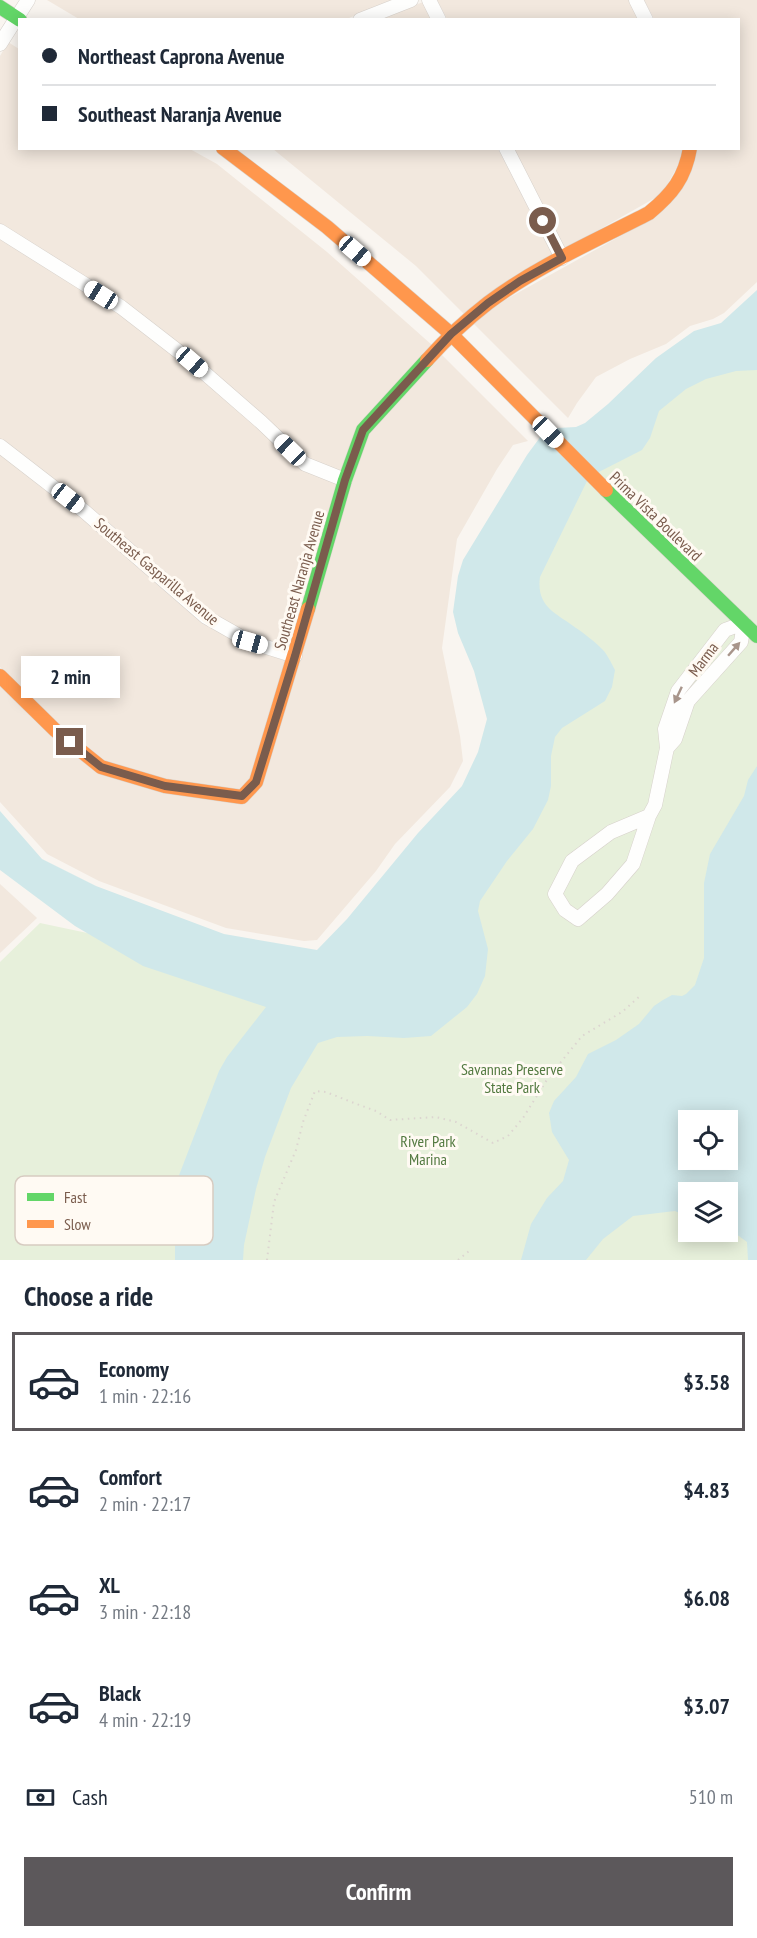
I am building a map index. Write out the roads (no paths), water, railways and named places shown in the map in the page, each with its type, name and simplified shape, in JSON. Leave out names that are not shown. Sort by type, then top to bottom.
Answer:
[{"type":"street","points":[[0,44],[28,0]]},
{"type":"street","points":[[365,18],[411,0]]},
{"type":"street","points":[[429,0],[438,18]]},
{"type":"street","points":[[636,0],[645,18]]},
{"type":"street","points":[[0,7],[18,18]]},
{"type":"street","name":"Prima Vista Boulevard","points":[[226,150],[327,227],[451,334],[604,488],[757,636]]},
{"type":"street","points":[[507,150],[562,258]]},
{"type":"street","name":"Southeast Naranja Avenue","points":[[0,676],[55,730],[101,767],[165,786],[242,796],[256,782],[345,480],[363,430],[451,334],[488,303],[520,281],[650,213],[680,182],[690,150]]},
{"type":"street","points":[[0,231],[121,307],[192,362],[305,464],[345,480]]},
{"type":"street","name":"Southeast Gasparilla Avenue","points":[[0,446],[84,511],[206,617],[250,642],[295,656]]},
{"type":"street","name":"Marma","points":[[649,816],[611,832],[572,861],[555,894],[565,910],[578,919],[615,885],[633,864],[655,805],[667,748],[665,729],[678,691],[725,630],[744,623],[741,642],[688,701],[675,739],[667,748]]},
{"type":"street","points":[[699,664],[712,674]]},
{"type":"water","points":[[757,290],[757,370],[736,371],[706,379],[686,389],[659,411],[650,438],[642,450],[589,477],[540,577],[541,596],[544,602],[599,646],[615,670],[612,687],[605,701],[562,728],[555,737],[551,756],[551,786],[548,800],[533,829],[507,861],[480,901],[478,911],[488,949],[485,976],[477,994],[467,1007],[431,1036],[337,1037],[318,1043],[291,1088],[265,1157],[244,1245],[243,1260],[175,1260],[175,1245],[213,1245],[213,1176],[179,1176],[219,1071],[227,1057],[266,1007],[143,966],[75,926],[0,870],[0,811],[42,859],[96,886],[224,934],[317,950],[347,919],[418,833],[462,786],[478,752],[487,719],[474,671],[458,633],[453,612],[458,576],[463,560],[527,455],[541,436],[557,428],[576,427],[585,423],[656,358],[694,331],[721,323]]},
{"type":"water","points":[[757,766],[757,1260],[748,1260],[747,1242],[738,1235],[738,1182],[678,1182],[678,1212],[633,1216],[603,1239],[586,1260],[521,1260],[531,1224],[547,1198],[563,1181],[569,1160],[552,1132],[549,1113],[554,1101],[576,1077],[588,1054],[616,1040],[639,1024],[654,1006],[663,1000],[672,995],[682,996],[695,985],[704,958],[704,883],[710,854],[744,796],[748,780]]},
{"type":"park label","name":"Savannas Preserve State Park","points":[[512,1078]]},
{"type":"park label","name":"River Park Marina","points":[[428,1150]]}]
